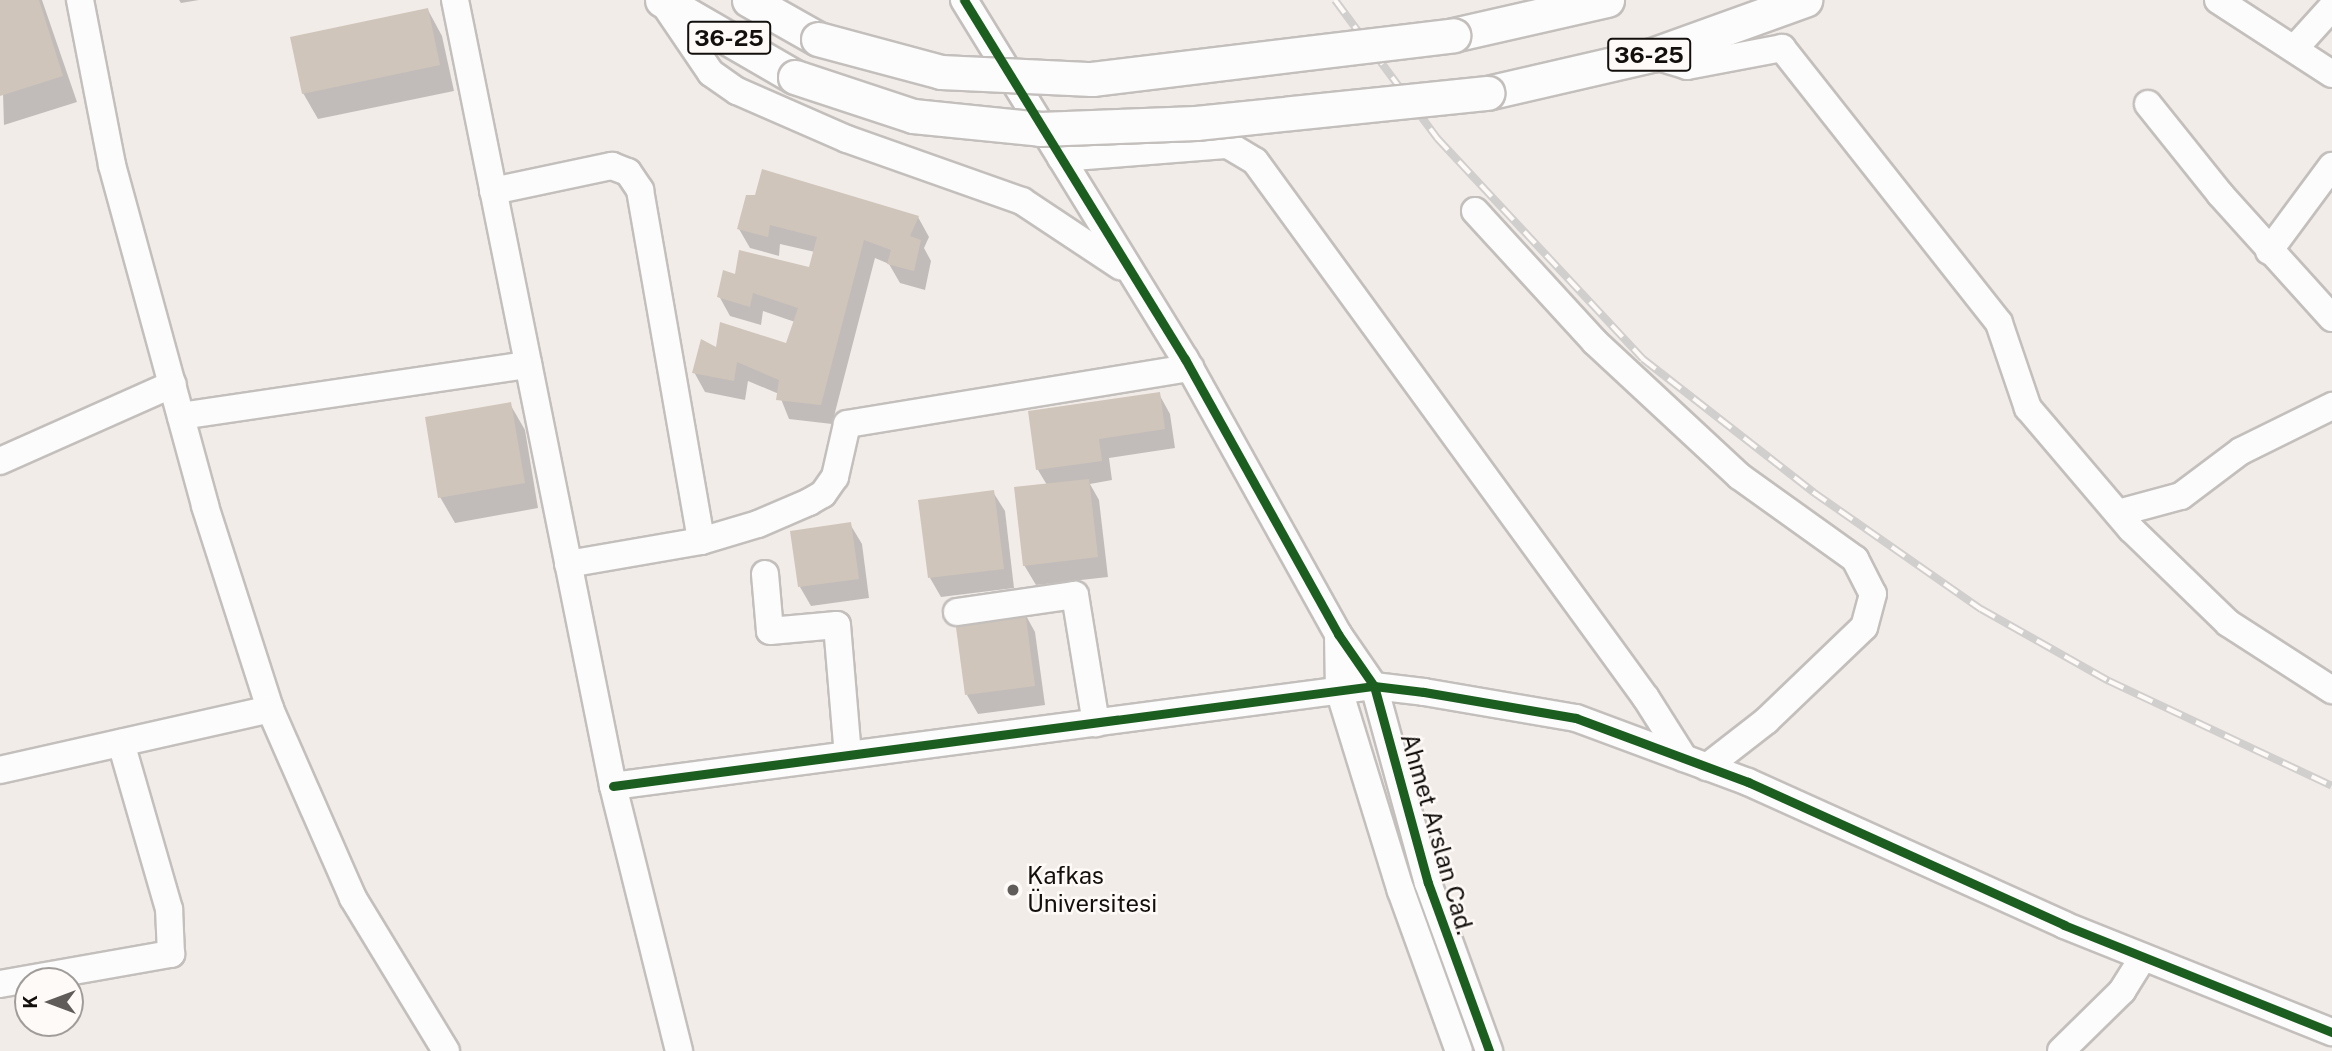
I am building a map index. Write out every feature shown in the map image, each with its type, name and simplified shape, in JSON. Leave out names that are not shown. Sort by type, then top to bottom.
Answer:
[{"type":"main road","name":"36-25","points":[[661,0],[795,77],[913,116],[1040,129],[1196,123],[1487,93],[1652,55],[1805,0]]},
{"type":"main road","name":"36-25","points":[[749,0],[818,38],[941,72],[1092,79],[1279,60],[1453,35],[1607,0]]},
{"type":"street","points":[[80,0],[112,165],[181,416],[270,709],[353,898],[446,1051]]},
{"type":"street","points":[[455,0],[613,786],[679,1051]]},
{"type":"street","points":[[661,0],[711,74],[737,91],[847,139],[1021,201],[1131,274]]},
{"type":"street","points":[[964,0],[1190,368],[1338,634]]},
{"type":"street","points":[[2218,0],[2332,74]]},
{"type":"street","points":[[2295,48],[2332,7]]},
{"type":"street","points":[[1652,55],[1687,66],[1782,48],[1999,323],[2028,408],[2176,577],[2228,623],[2332,690]]},
{"type":"street","points":[[2148,104],[2269,251],[2332,318]]},
{"type":"street","points":[[1061,158],[1228,145],[1255,161],[1695,763]]},
{"type":"street","points":[[493,191],[612,166],[628,172],[640,190],[701,541]]},
{"type":"street","points":[[2269,251],[2332,166]]},
{"type":"street","points":[[1475,211],[1595,342],[1740,475],[1855,559],[1873,594],[1864,627],[1766,721],[1695,763]]},
{"type":"street","points":[[181,416],[528,365]]},
{"type":"street","points":[[568,564],[701,541],[758,524],[823,494],[835,477],[847,424],[1190,368]]},
{"type":"street","points":[[0,461],[173,384]]},
{"type":"street","points":[[2118,513],[2181,496],[2241,451],[2332,406]]},
{"type":"street","points":[[765,574],[770,631],[837,625],[848,755]]},
{"type":"street","points":[[957,612],[1075,594],[1096,723]]},
{"type":"street","name":"Ahmet Arslan Cad.","points":[[1338,634],[1374,686],[1428,883],[1489,1051]]},
{"type":"street","name":"Ahmet Arslan Cad.","points":[[1338,634],[1339,690],[1401,891],[1459,1051]]},
{"type":"street","points":[[613,786],[1374,686],[1576,718],[1695,763],[2143,957],[2332,1032]]},
{"type":"street","points":[[0,770],[270,709]]},
{"type":"street","points":[[0,984],[171,954],[169,909],[121,743]]},
{"type":"street","points":[[2061,1051],[2122,990],[2143,957]]},
{"type":"building","points":[[0,0],[39,0],[63,76],[0,96]]},
{"type":"building","points":[[428,8],[440,65],[302,94],[290,37]]},
{"type":"building","points":[[762,169],[919,216],[910,236],[921,240],[914,271],[887,264],[891,250],[864,240],[821,405],[776,400],[779,380],[737,362],[734,381],[692,373],[701,339],[716,347],[720,322],[786,343],[798,308],[753,293],[750,307],[717,297],[723,270],[735,274],[739,250],[809,267],[817,237],[770,225],[768,237],[737,229],[746,195],[755,195]]},
{"type":"building","points":[[1160,392],[1165,429],[1099,439],[1102,461],[1036,470],[1028,411]]},
{"type":"building","points":[[511,402],[525,483],[438,498],[425,417]]},
{"type":"building","points":[[1089,479],[1098,557],[1023,566],[1014,487]]},
{"type":"building","points":[[994,490],[1004,569],[928,578],[918,500]]},
{"type":"building","points":[[851,522],[859,579],[798,587],[790,531]]},
{"type":"building","points":[[1025,611],[1035,686],[965,695],[955,620]]},
{"type":"railway","points":[[1335,0],[1437,138],[1643,359],[1813,492],[1981,609],[2109,681],[2332,786]]},
{"type":"cycle path","points":[[964,0],[1185,359],[1338,634],[1374,686],[1428,883],[1489,1051]]},
{"type":"cycle path","points":[[613,786],[1374,686],[1424,692],[1576,718],[1748,782],[2064,925],[2332,1032]]},
{"type":"place","name":"Kafkas Üniversitesi","points":[[1013,890]]}]
